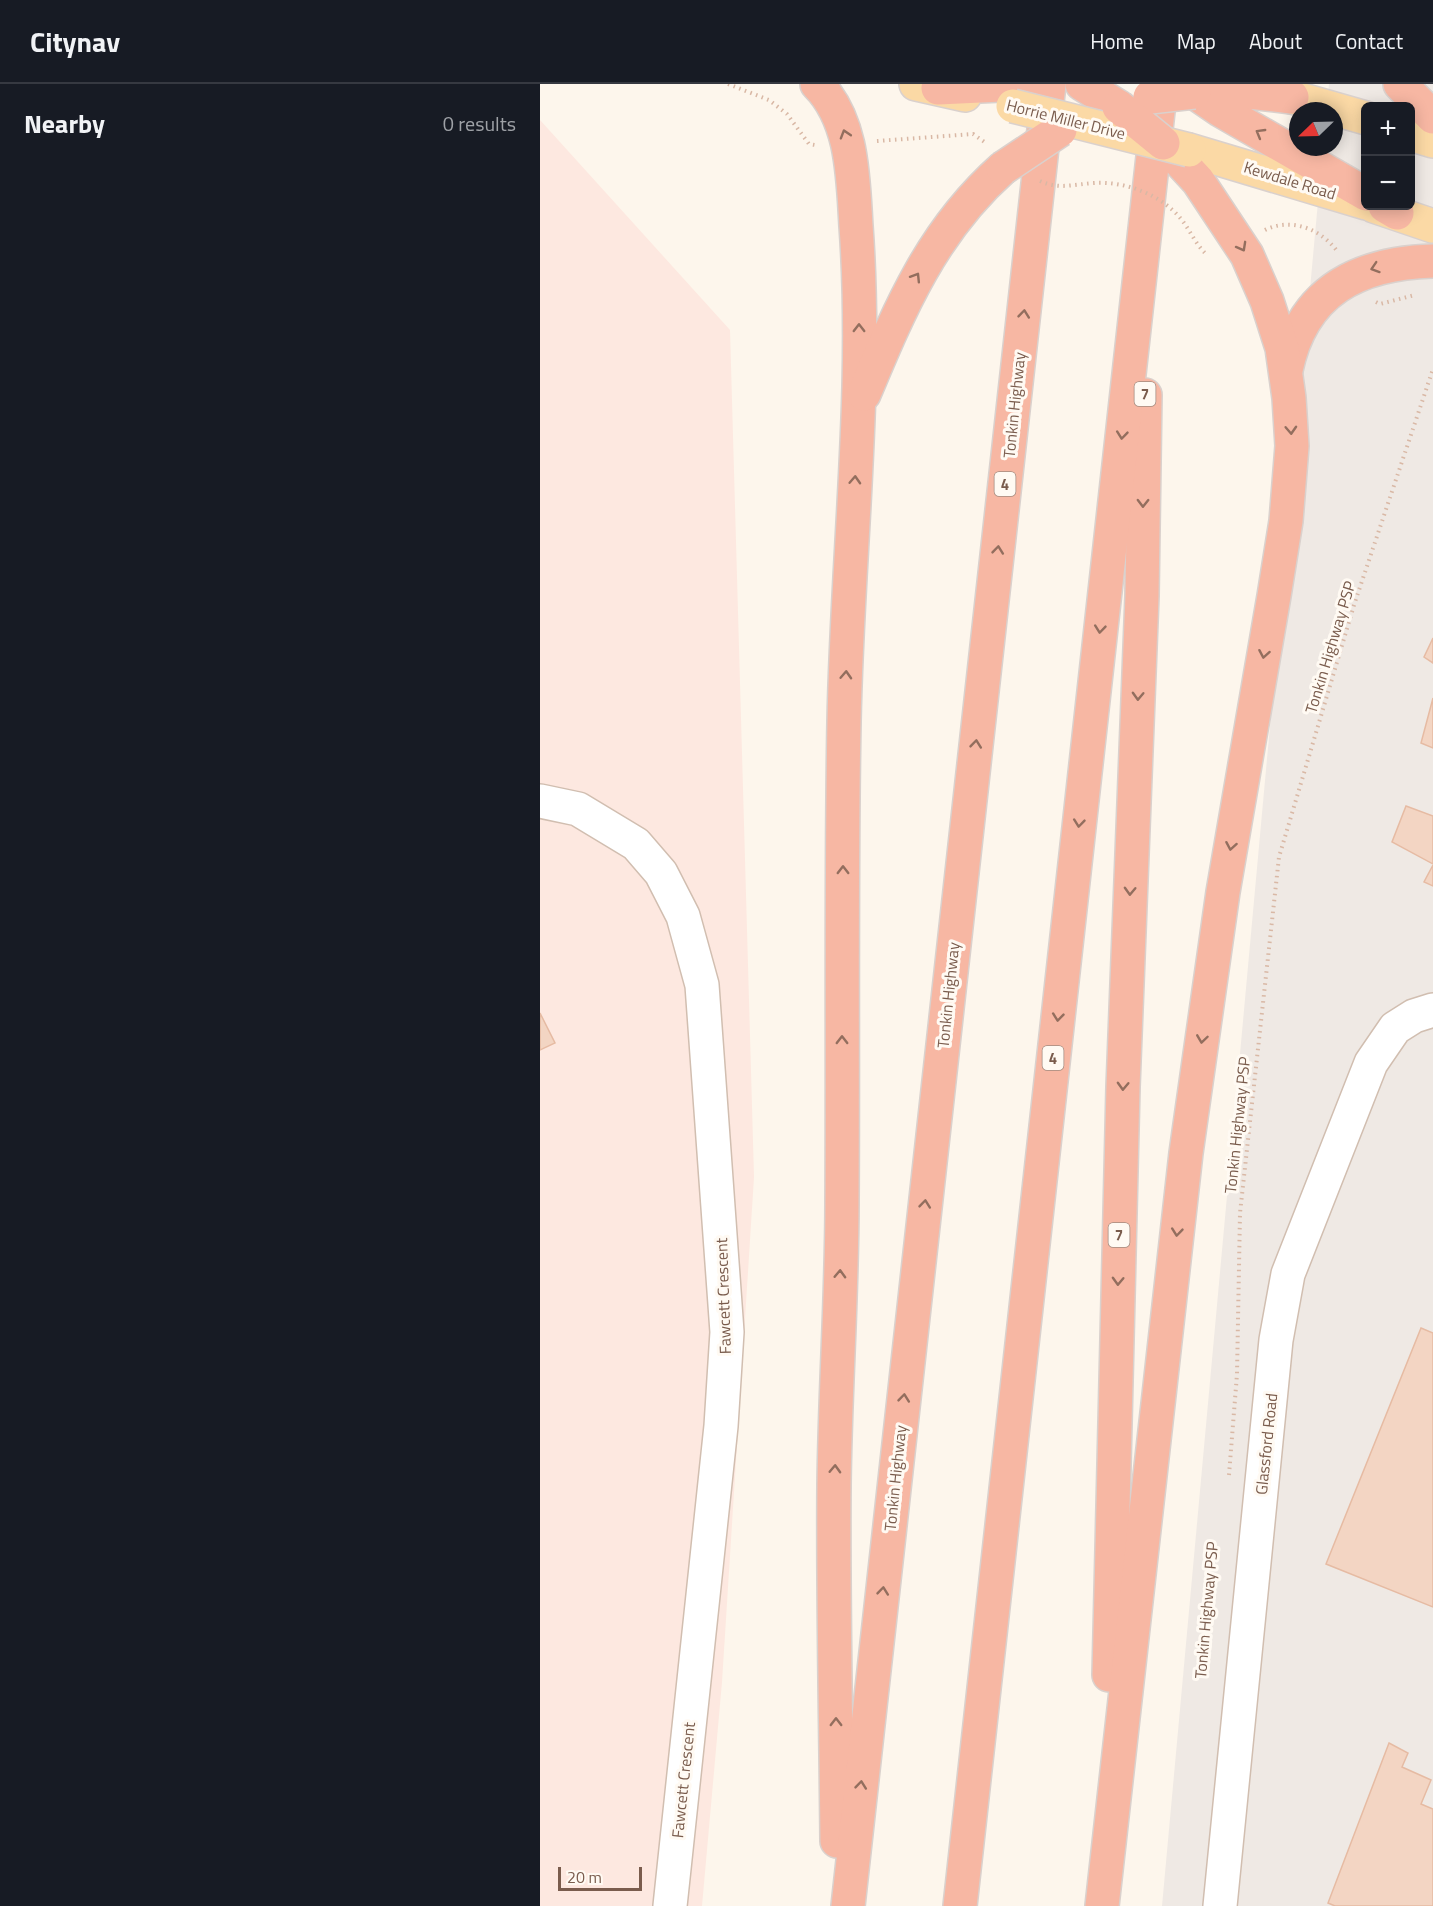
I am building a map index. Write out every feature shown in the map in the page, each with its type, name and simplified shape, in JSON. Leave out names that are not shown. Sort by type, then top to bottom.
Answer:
[{"type":"highway","points":[[817,84],[829,96],[848,143],[856,228],[859,407],[844,719],[843,1208],[834,1486],[838,1906]]},
{"type":"highway","name":"Tonkin Highway","points":[[848,1906],[1049,84]]},
{"type":"highway","points":[[1082,84],[1119,107],[1163,143],[1211,198],[1247,255],[1267,301],[1282,348],[1292,446],[1286,521],[1223,892],[1186,1153],[1104,1890]]},
{"type":"highway","name":"4","points":[[960,1906],[1161,84]]},
{"type":"highway","points":[[1400,84],[1433,117]]},
{"type":"highway","points":[[927,86],[1003,91]]},
{"type":"highway","points":[[859,407],[910,286],[950,223],[982,187],[1003,168],[1060,130],[1150,97],[1213,92],[1292,96]]},
{"type":"highway","points":[[1213,92],[1361,191]]},
{"type":"highway","name":"7","points":[[1104,1890],[1123,1087],[1142,596],[1148,193]]},
{"type":"highway","points":[[1285,372],[1291,345],[1301,323],[1325,297],[1354,276],[1375,267],[1398,262],[1433,261]]},
{"type":"main road","name":"Horrie Miller Drive","points":[[1003,91],[1080,122],[1215,157]]},
{"type":"main road","points":[[1292,96],[1361,117]]},
{"type":"main road","points":[[1415,136],[1433,141]]},
{"type":"main road","name":"Kewdale Road","points":[[1215,157],[1361,202]]},
{"type":"main road","points":[[1390,210],[1433,226]]},
{"type":"street","name":"Fawcett Crescent","points":[[540,801],[578,809],[636,844],[661,873],[683,916],[702,985],[727,1332],[721,1426],[670,1906]]},
{"type":"street","name":"Glassford Road","points":[[1220,1906],[1276,1340],[1288,1274],[1371,1063],[1395,1028],[1424,1013]]},
{"type":"path","points":[[728,84],[769,100],[787,114],[809,144],[821,146]]},
{"type":"path","points":[[872,141],[973,134],[987,144]]},
{"type":"path","points":[[1033,177],[1060,186],[1095,183],[1136,189],[1154,196],[1181,218],[1205,253]]},
{"type":"path","points":[[1272,227],[1293,224],[1310,229],[1329,240],[1340,254]]},
{"type":"path","points":[[1369,297],[1380,304],[1422,292]]},
{"type":"path","name":"Tonkin Highway PSP","points":[[1229,1480],[1238,1374],[1240,1213],[1279,857],[1354,605],[1432,372]]},
{"type":"shaded area","points":[[1329,84],[1433,84],[1433,1906],[1162,1906],[1322,156],[1343,156],[1343,102],[1327,102]]},
{"type":"shaded area","points":[[540,120],[730,330],[754,1177],[722,1682],[702,1906],[540,1906]]},
{"type":"building","points":[[1433,638],[1433,663],[1424,657]]},
{"type":"building","points":[[1433,698],[1433,748],[1421,743]]},
{"type":"building","points":[[1406,806],[1433,816],[1433,864],[1392,842]]},
{"type":"building","points":[[1433,865],[1433,886],[1424,882]]},
{"type":"building","points":[[540,1013],[555,1043],[540,1050]]},
{"type":"building","points":[[1421,1328],[1433,1333],[1433,1607],[1326,1564]]},
{"type":"building","points":[[1389,1743],[1408,1753],[1402,1767],[1431,1780],[1421,1804],[1433,1809],[1433,1906],[1335,1906],[1328,1903]]}]
